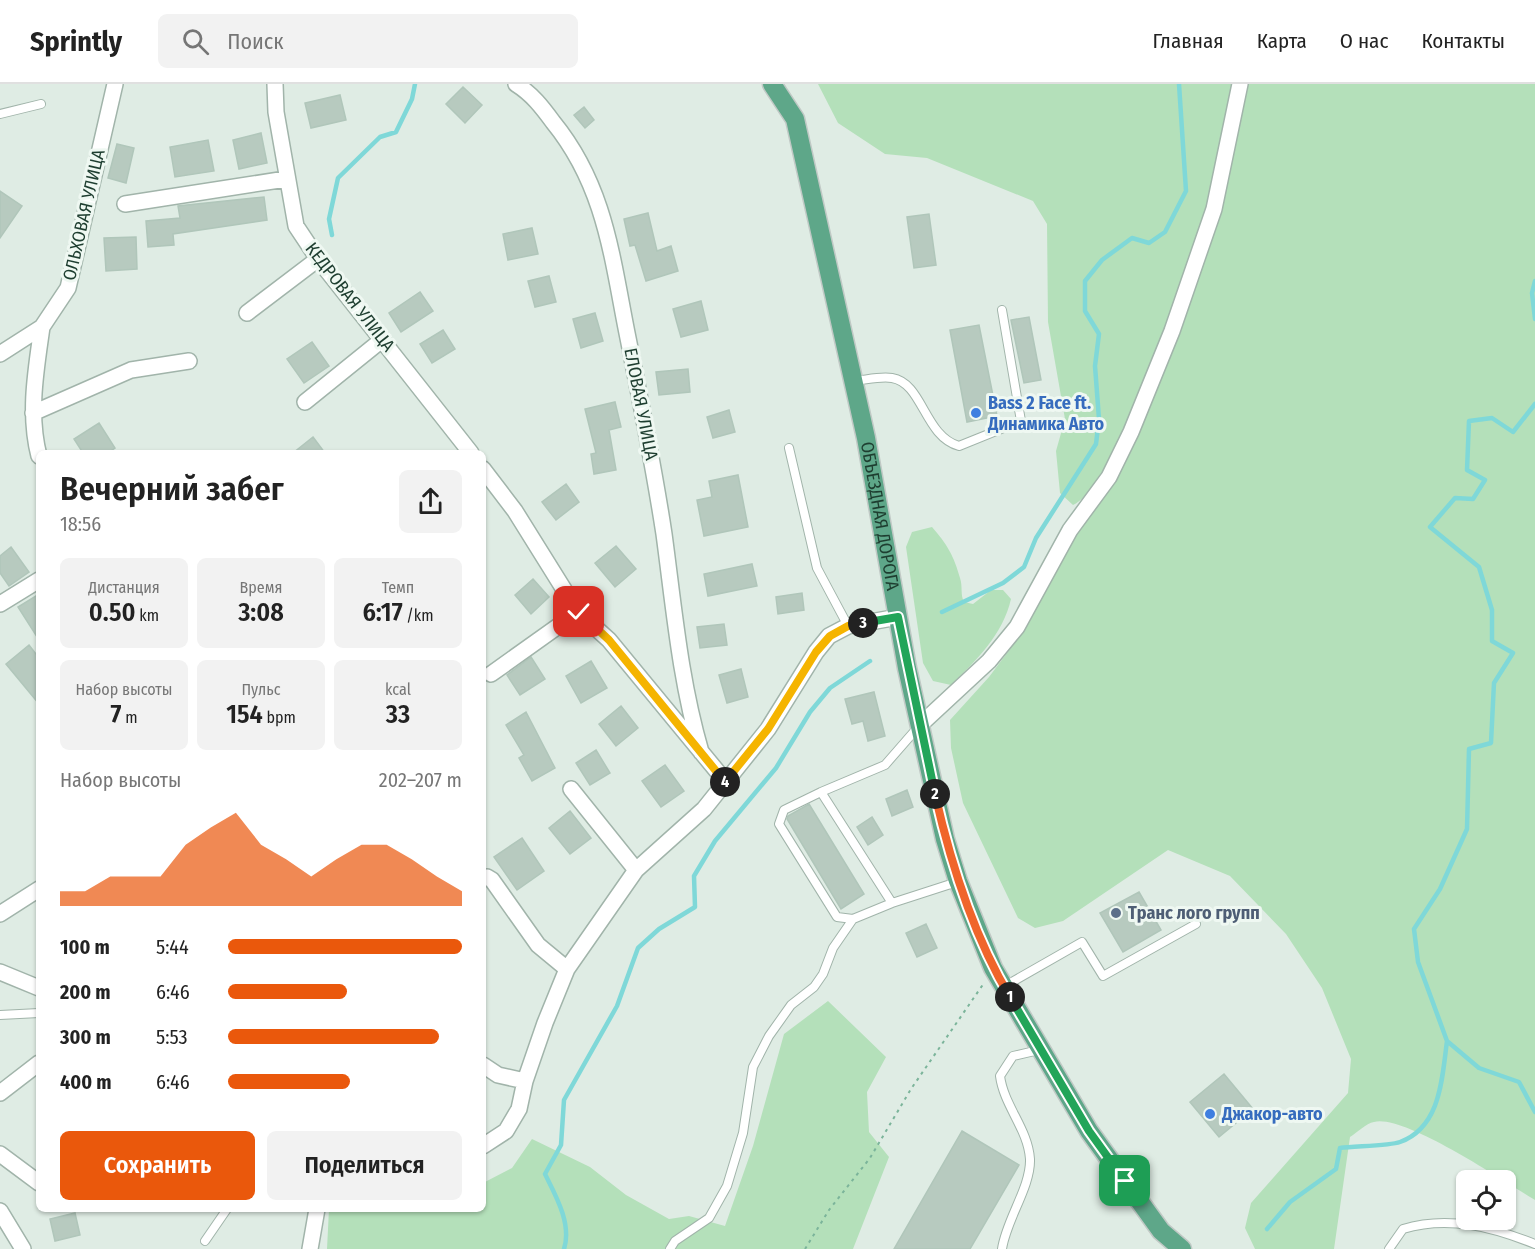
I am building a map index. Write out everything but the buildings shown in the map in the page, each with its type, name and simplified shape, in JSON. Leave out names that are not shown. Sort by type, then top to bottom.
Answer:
[{"type":"main road","name":"ОБЪЕЗДНАЯ ДОРОГА","points":[[772,84],[795,119],[854,381],[920,725],[945,839],[958,881],[993,968],[1089,1131],[1161,1231],[1182,1249]]},
{"type":"street","name":"ОЛЬХОВАЯ УЛИЦА","points":[[0,354],[42,327],[68,288],[115,84]]},
{"type":"street","name":"КЕДРОВАЯ УЛИЦА","points":[[275,84],[276,112],[296,226],[318,259],[469,450]]},
{"type":"street","name":"ЕЛОВАЯ УЛИЦА","points":[[516,84],[530,93],[567,140],[592,187],[612,247],[618,293],[653,461],[685,694],[701,752]]},
{"type":"street","points":[[920,725],[989,662],[1017,627],[1070,530],[1109,477],[1131,432],[1172,331],[1214,209],[1240,84]]},
{"type":"street","points":[[125,204],[286,179]]},
{"type":"street","points":[[247,313],[318,259]]},
{"type":"street","points":[[38,450],[33,413],[34,383],[42,327]]},
{"type":"street","points":[[305,402],[383,339]]},
{"type":"street","points":[[33,413],[131,370],[189,361]]},
{"type":"street","points":[[486,475],[515,510],[579,612],[609,640],[726,782]]},
{"type":"street","points":[[0,604],[36,582]]},
{"type":"street","points":[[491,674],[579,612]]},
{"type":"street","points":[[486,1144],[506,1131],[519,1109],[525,1082],[545,1023],[567,969],[636,870],[704,809],[780,711],[816,652],[830,636],[848,626],[898,617]]},
{"type":"street","points":[[571,789],[636,870]]},
{"type":"street","points":[[486,877],[492,880],[538,945],[567,969]]},
{"type":"street","points":[[0,914],[36,891]]},
{"type":"street","points":[[0,972],[36,987]]},
{"type":"street","points":[[0,1093],[36,1066]]},
{"type":"street","points":[[486,1067],[498,1075],[525,1082]]},
{"type":"street","points":[[0,1154],[36,1181]]},
{"type":"street","points":[[0,1211],[23,1249]]},
{"type":"street","points":[[310,1249],[316,1212]]},
{"type":"lane","points":[[0,114],[41,104]]},
{"type":"lane","points":[[854,381],[893,378],[912,390],[937,434],[949,443],[959,446],[1021,421],[1002,310]]},
{"type":"lane","points":[[789,448],[817,568],[848,626]]},
{"type":"lane","points":[[920,725],[885,765],[784,810],[779,824],[837,917],[853,919],[958,881]]},
{"type":"lane","points":[[821,792],[892,903]]},
{"type":"lane","points":[[670,1249],[675,1240],[709,1218],[727,1186],[743,1133],[753,1067],[769,1036],[791,1005],[814,987],[823,974],[833,948],[853,919]]},
{"type":"lane","points":[[1003,986],[1083,942],[1102,976],[1196,924]]},
{"type":"lane","points":[[0,1015],[36,1013]]},
{"type":"lane","points":[[1002,1249],[1004,1235],[1030,1163],[1028,1143],[1008,1102],[1000,1076],[1013,1056],[1041,1050]]},
{"type":"lane","points":[[205,1242],[225,1212]]},
{"type":"lane","points":[[1389,1249],[1403,1229],[1446,1222],[1498,1229],[1535,1244]]},
{"type":"path","points":[[805,1249],[829,1210],[870,1158],[911,1089],[993,968]]},
{"type":"green space","points":[[818,84],[1233,84],[1216,187],[1173,315],[1132,415],[1110,458],[1090,489],[1073,505],[1060,493],[1056,451],[1065,419],[1048,322],[1047,224],[1033,201],[927,158],[885,154],[838,123]]},
{"type":"green space","points":[[1247,84],[1535,84],[1535,1200],[1516,1188],[1516,1170],[1486,1170],[1408,1128],[1389,1122],[1374,1122],[1350,1137],[1334,1249],[1255,1249],[1245,1228],[1251,1203],[1348,1093],[1351,1059],[1322,988],[1286,934],[1230,876],[1168,850],[1063,921],[1035,928],[1018,918],[963,803],[951,748],[950,720],[989,677],[1026,628],[1059,561],[1114,479],[1200,272],[1216,225]]},
{"type":"green space","points":[[932,527],[946,545],[958,570],[964,602],[973,604],[991,590],[1003,590],[1011,599],[1002,624],[988,646],[951,685],[933,681],[923,663],[906,547],[912,532]]},
{"type":"green space","points":[[828,1001],[886,1057],[867,1092],[869,1132],[889,1157],[853,1249],[327,1249],[329,1212],[486,1212],[486,1181],[512,1168],[532,1139],[590,1167],[626,1195],[669,1219],[689,1216],[725,1226],[753,1146],[784,1034]]},
{"type":"waterway","points":[[332,235],[329,219],[338,178],[380,137],[396,132],[412,99],[415,84]]},
{"type":"waterway","points":[[942,612],[1003,583],[1024,567],[1036,538],[1096,444],[1099,419],[1095,366],[1099,334],[1085,311],[1085,281],[1102,260],[1132,238],[1149,243],[1165,232],[1186,191],[1179,84]]},
{"type":"waterway","points":[[1535,281],[1532,293],[1535,319]]},
{"type":"waterway","points":[[1535,404],[1513,432],[1492,418],[1469,421],[1467,470],[1485,480],[1473,499],[1455,498],[1430,527],[1479,567],[1492,610],[1492,641],[1513,653],[1494,683],[1491,743],[1469,749],[1467,829],[1440,889],[1414,929],[1418,962],[1447,1041],[1479,1068],[1519,1082],[1535,1112]]},
{"type":"waterway","points":[[564,1249],[566,1240],[564,1220],[545,1174],[561,1145],[564,1100],[617,1006],[638,948],[659,929],[695,907],[694,876],[715,841],[776,768],[810,712],[830,688],[870,661]]},
{"type":"waterway","points":[[1267,1229],[1290,1202],[1336,1169],[1340,1148],[1400,1142],[1414,1135],[1424,1125],[1437,1100],[1447,1041]]},
{"type":"place","name":"Bass 2 Face ft. Динамика Авто","points":[[976,413]]},
{"type":"place","name":"Транс лого групп","points":[[1116,913]]},
{"type":"place","name":"Джакор-авто","points":[[1210,1114]]},
{"type":"route","points":[[579,612],[609,640],[726,782],[768,729],[816,652],[830,636],[848,626],[898,617],[945,839],[958,881],[993,968],[1089,1131],[1125,1181]]}]
